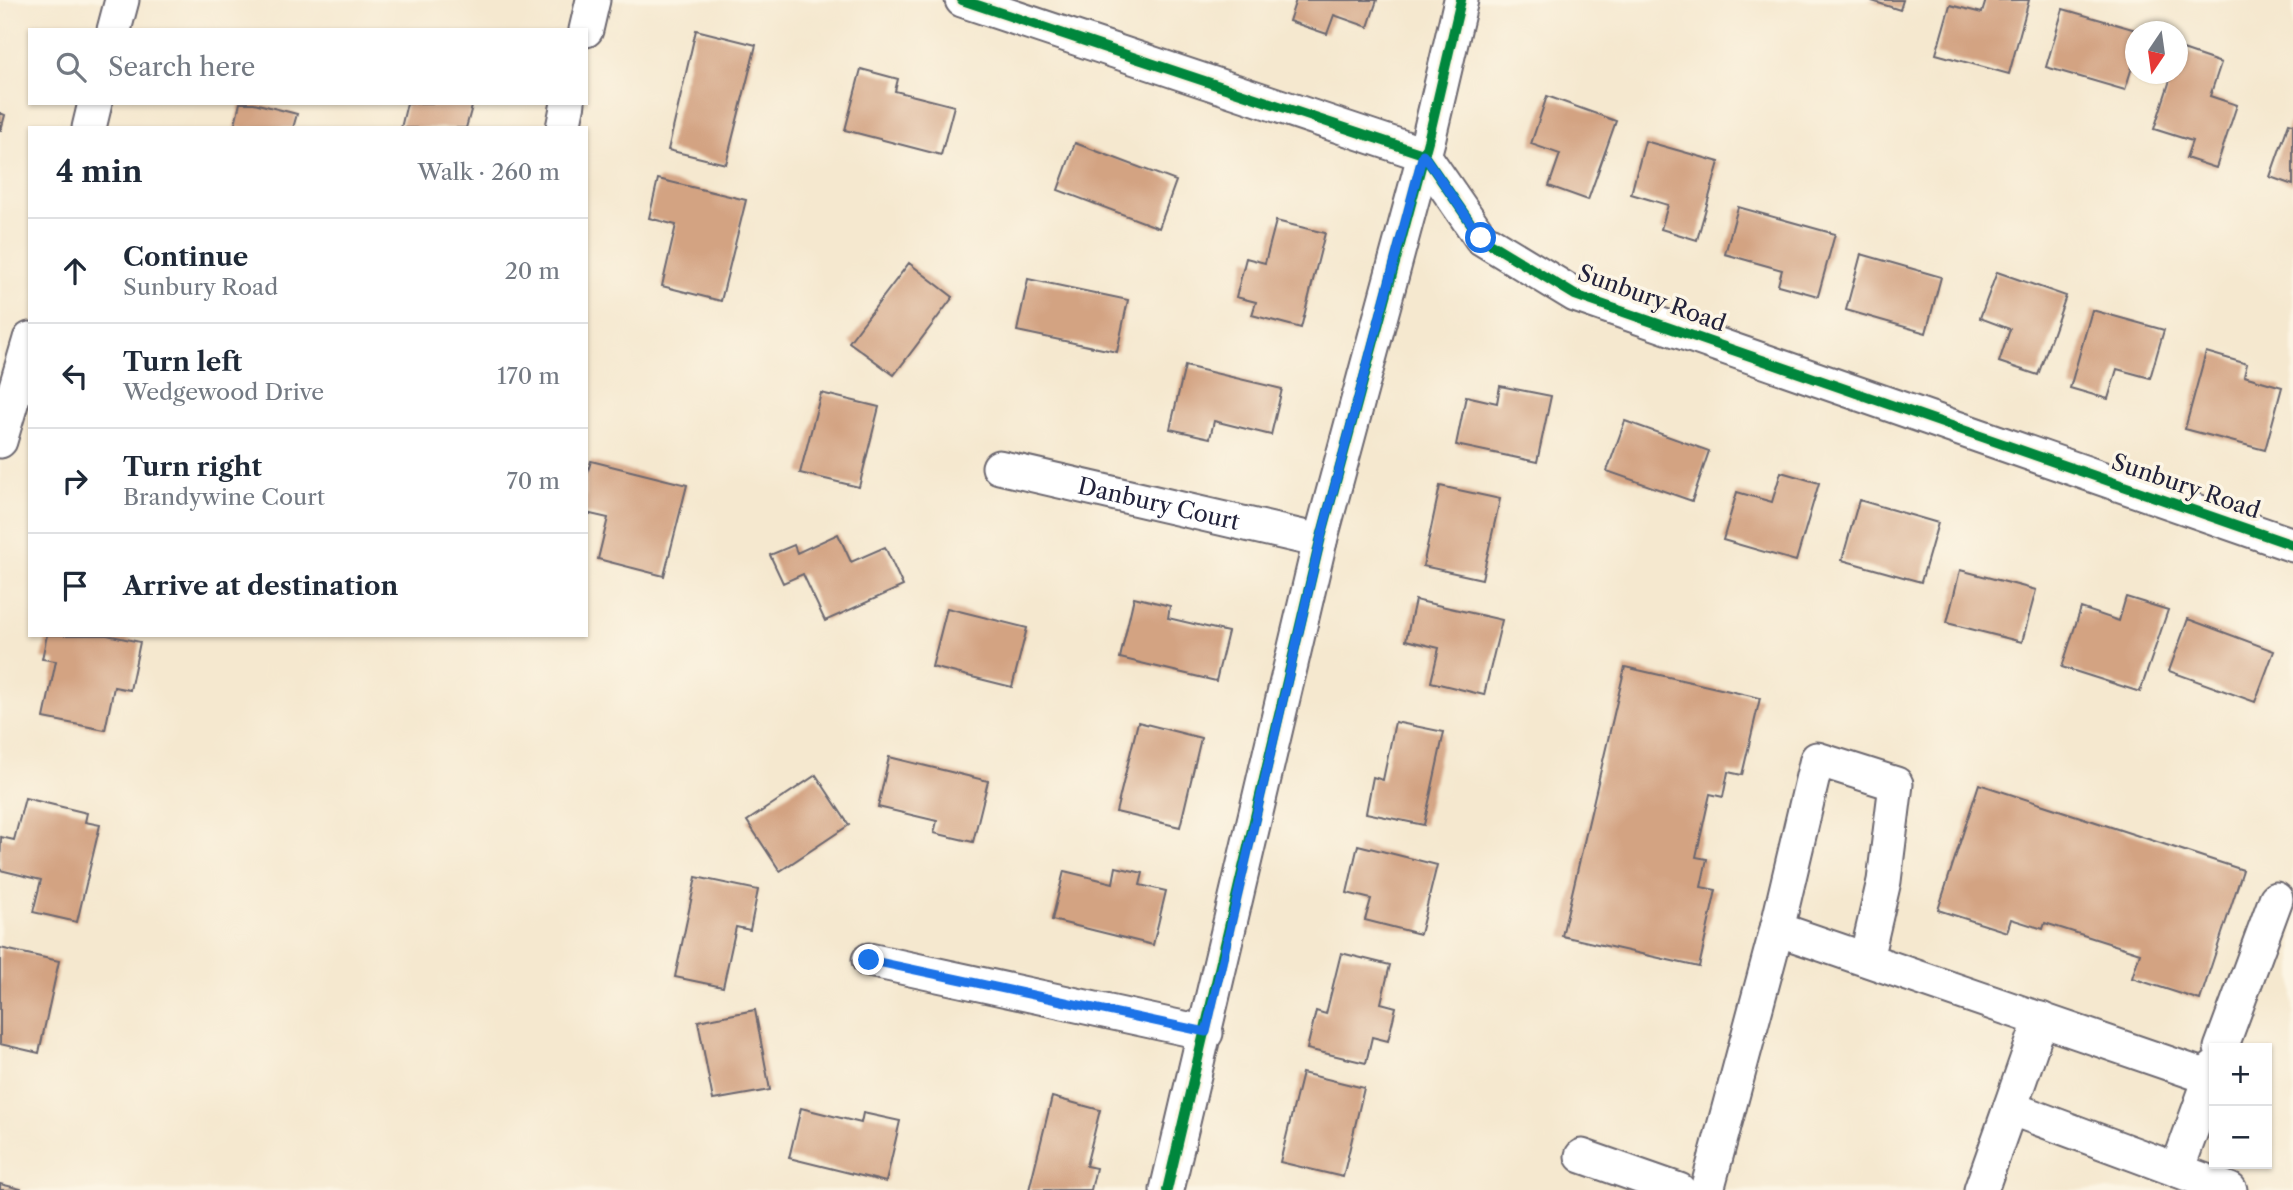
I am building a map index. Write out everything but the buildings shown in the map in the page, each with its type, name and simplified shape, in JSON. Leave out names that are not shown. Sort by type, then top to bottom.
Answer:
[{"type":"street","points":[[115,28],[122,0]]},
{"type":"street","points":[[586,28],[593,0]]},
{"type":"street","points":[[962,0],[1423,154]]},
{"type":"street","points":[[1167,1190],[1320,541],[1461,0]]},
{"type":"street","points":[[89,126],[95,105]]},
{"type":"street","points":[[563,126],[568,105]]},
{"type":"street","name":"Sunbury Road","points":[[1423,154],[1481,238],[1575,295],[2293,545]]},
{"type":"street","points":[[0,442],[28,346]]},
{"type":"street","name":"Danbury Court","points":[[999,467],[1320,541]]},
{"type":"street","points":[[1707,1190],[1777,929],[1817,759],[1896,784],[1884,881],[1866,959]]},
{"type":"street","points":[[2224,1043],[2276,899]]},
{"type":"street","points":[[1777,929],[2041,1019],[2209,1063]]},
{"type":"street","points":[[869,960],[1206,1032]]},
{"type":"street","points":[[1981,1190],[2041,1019]]},
{"type":"street","points":[[2177,1170],[2209,1084]]},
{"type":"street","points":[[2010,1108],[2230,1190]]},
{"type":"street","points":[[1582,1156],[1679,1190]]},
{"type":"cycle path","points":[[962,0],[1423,154],[1481,238],[1575,295],[2293,545]]},
{"type":"cycle path","points":[[1167,1190],[1320,541],[1428,141],[1461,0]]},
{"type":"route","points":[[869,960],[1206,1032],[1320,541],[1423,154],[1481,238]]}]
